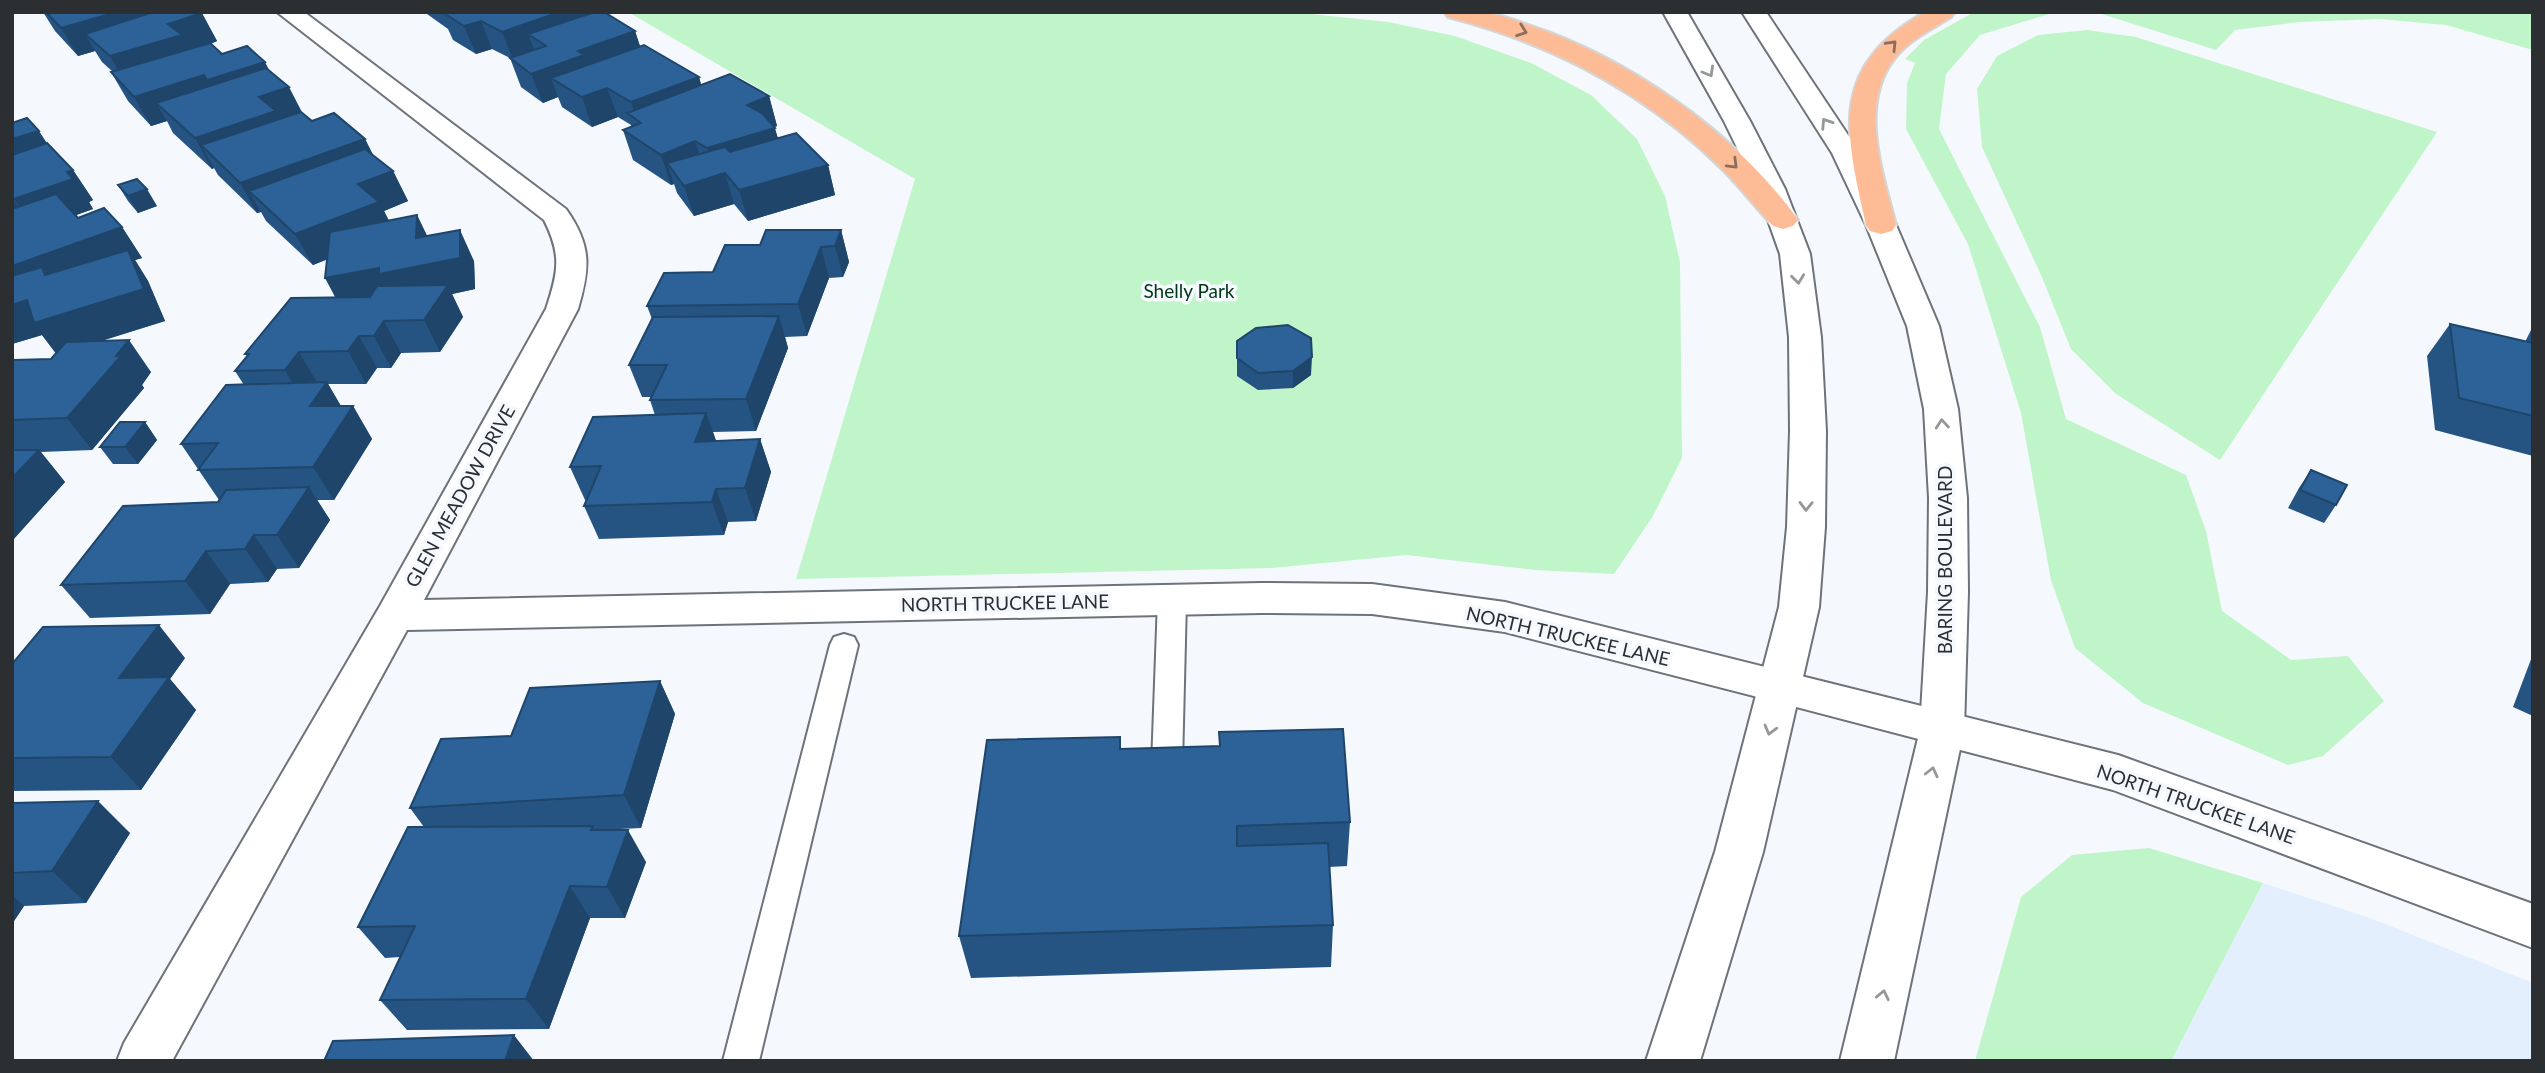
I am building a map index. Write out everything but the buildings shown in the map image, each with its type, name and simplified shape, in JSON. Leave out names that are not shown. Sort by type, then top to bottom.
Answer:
[{"type":"main road","points":[[1456,12],[1573,50],[1617,73],[1679,116],[1724,156],[1783,220]]},
{"type":"main road","points":[[1881,225],[1866,166],[1861,107],[1877,64],[1889,48],[1920,23],[1943,12]]},
{"type":"street","name":"GLEN MEADOW DRIVE","points":[[143,1061],[395,615],[562,309],[575,270],[571,241],[556,215],[289,12]]},
{"type":"street","points":[[1673,1061],[1739,852],[1799,607],[1806,527],[1808,431],[1805,337],[1795,254],[1771,189],[1737,121],[1675,12]]},
{"type":"street","name":"BARING BOULEVARD","points":[[1754,12],[1846,153],[1881,225],[1923,327],[1941,408],[1948,498],[1948,592],[1942,730],[1867,1061]]},
{"type":"street","name":"NORTH TRUCKEE LANE","points":[[395,615],[1172,600],[1372,599],[1436,606],[1505,617],[2118,773],[2533,926]]},
{"type":"lane","points":[[1167,765],[1172,600]]},
{"type":"lane","points":[[741,1061],[844,645]]},
{"type":"shaded area","points":[[2263,883],[2370,918],[2533,983],[2533,1061],[2171,1061]]},
{"type":"green space","name":"Shelly Park","points":[[628,12],[1312,14],[1388,22],[1455,36],[1531,63],[1591,95],[1637,139],[1665,196],[1680,262],[1682,458],[1653,516],[1614,574],[1535,570],[1407,555],[1272,568],[796,579],[915,179]]},
{"type":"green space","points":[[1974,12],[2075,12],[2049,14],[1980,35],[1946,74],[1939,129],[2040,327],[2066,419],[2186,475],[2206,531],[2222,611],[2291,660],[2348,656],[2384,701],[2323,756],[2288,765],[2143,703],[2075,648],[2051,580],[2021,413],[1968,244],[1906,129],[1907,83],[1915,63],[1905,59],[1924,40]]},
{"type":"green space","points":[[2095,12],[2533,12],[2533,50],[2446,25],[2379,19],[2299,22],[2235,30],[2216,50]]},
{"type":"green space","points":[[2087,30],[2136,37],[2437,132],[2220,460],[2116,394],[2071,349],[2041,275],[1982,147],[1977,89],[1997,56],[2038,35]]},
{"type":"green space","points":[[2149,848],[2263,883],[2171,1061],[1975,1061],[2021,897],[2072,855]]}]
